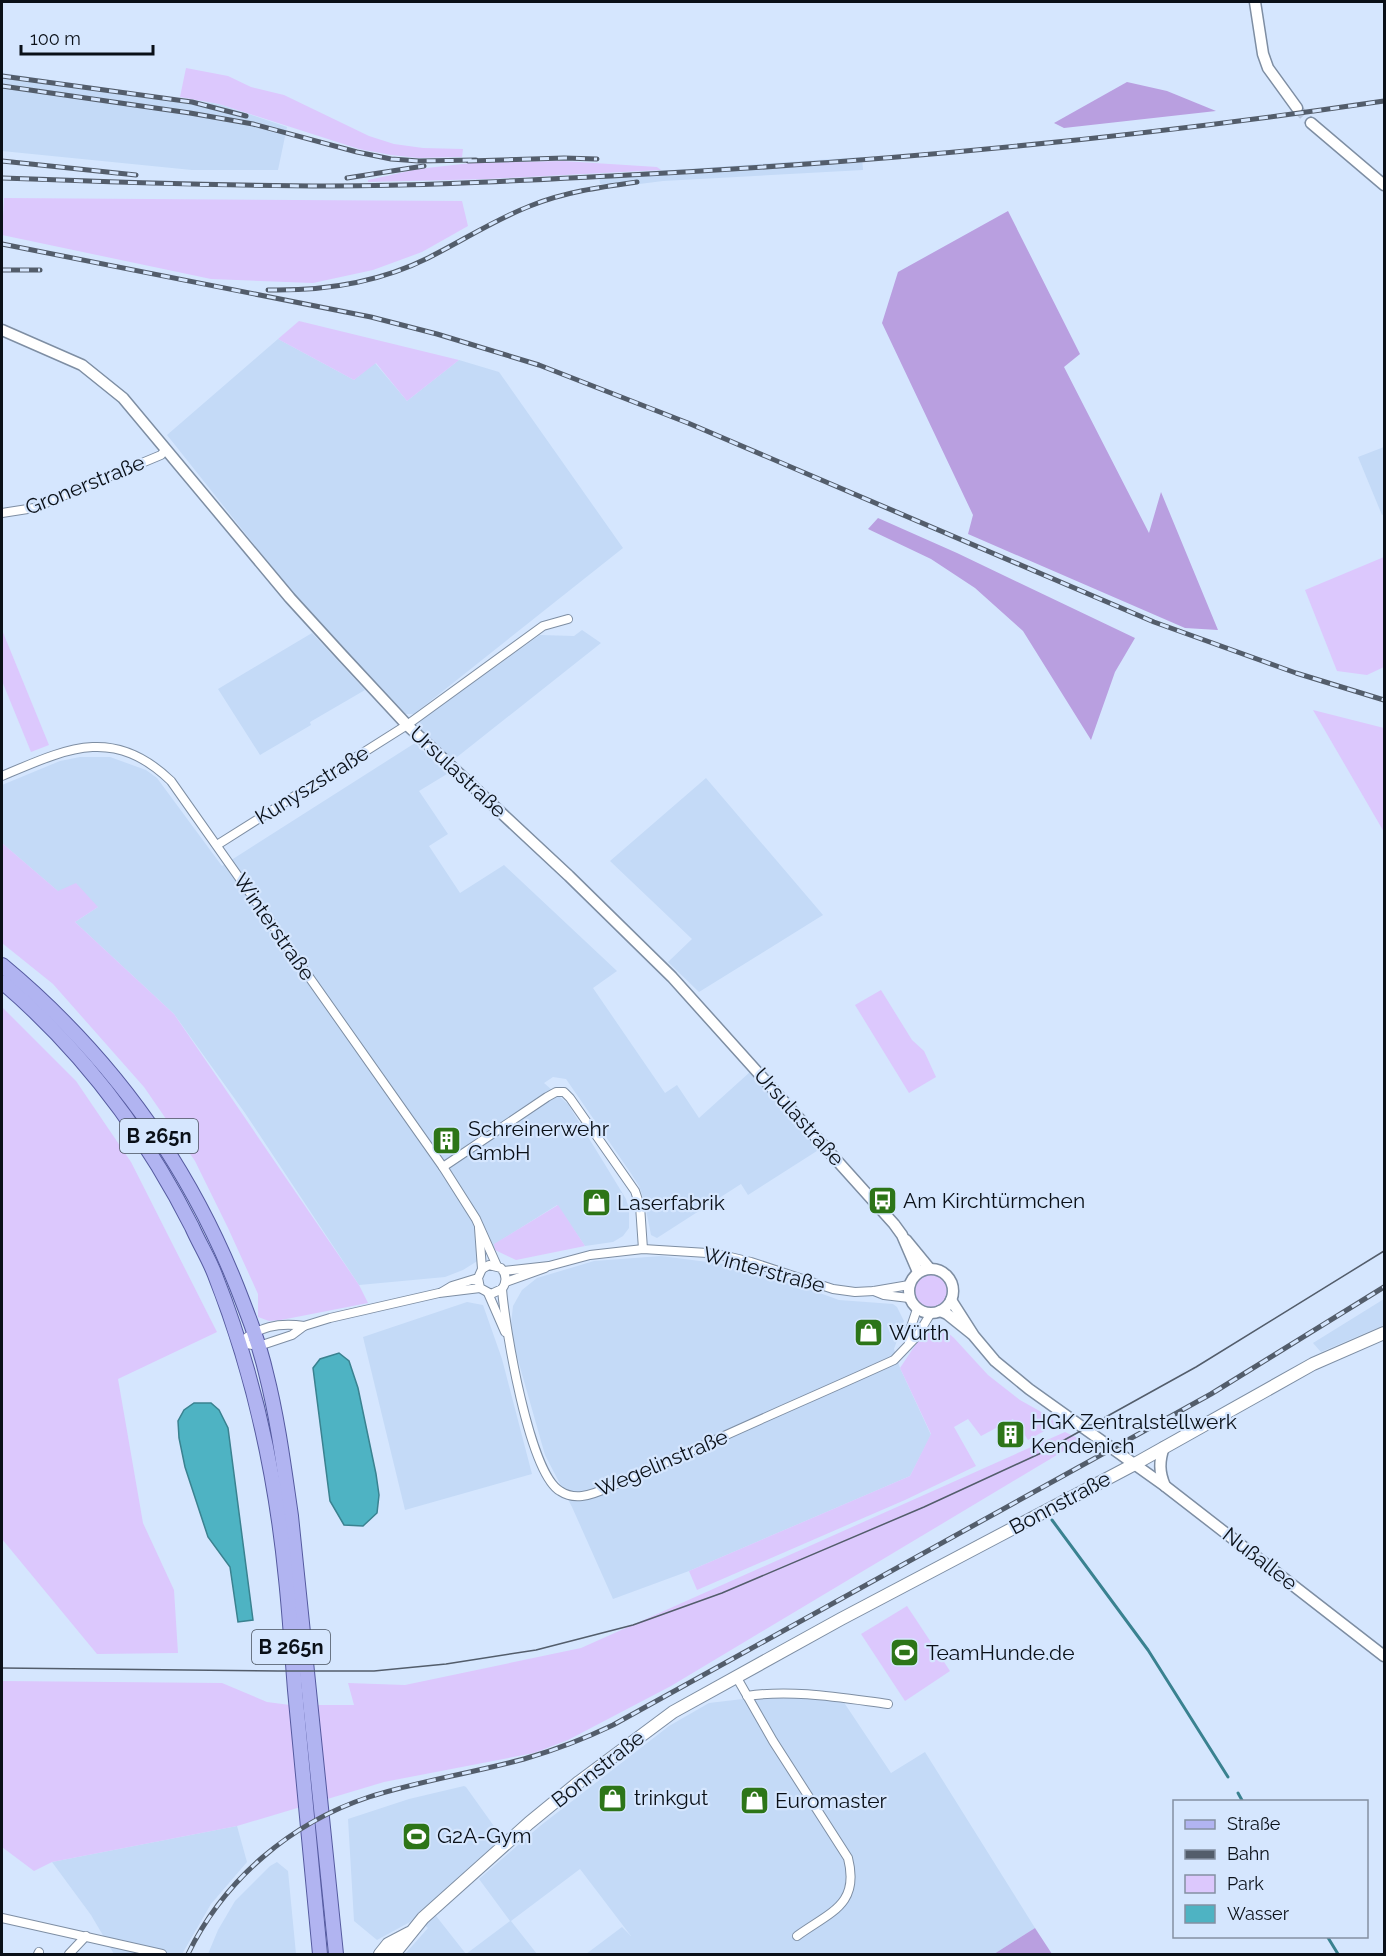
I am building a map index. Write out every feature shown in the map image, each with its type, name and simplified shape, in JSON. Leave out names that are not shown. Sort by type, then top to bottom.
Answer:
[{"type":"main road","name":"B 265n","points":[[2,965],[75,1033],[150,1122],[203,1211],[254,1331],[268,1381],[281,1444],[291,1516],[336,1954]]},
{"type":"main road","name":"B 265n","points":[[2,982],[60,1035],[94,1073],[153,1158],[182,1207],[214,1272],[239,1343],[268,1461],[286,1578],[320,1954]]},
{"type":"main road","name":"Bonnstraße","points":[[414,1929],[493,1855],[579,1782],[673,1712],[841,1619],[1133,1465],[1312,1364],[1384,1333]]},
{"type":"main road","points":[[380,1954],[388,1944],[414,1929]]},
{"type":"main road","points":[[394,1954],[414,1929]]},
{"type":"street","points":[[1255,2],[1265,61],[1297,108]]},
{"type":"street","points":[[1311,123],[1384,185]]},
{"type":"street","name":"Ursulastraße","points":[[2,330],[58,353],[88,370],[123,398],[290,598],[407,725],[672,976],[829,1150],[929,1268],[940,1270],[950,1279],[953,1286],[951,1300],[995,1361],[1029,1389],[1133,1465]]},
{"type":"street","name":"Gronerstraße","points":[[2,513],[34,508],[161,455],[166,449]]},
{"type":"street","name":"Kunyszstraße","points":[[217,845],[407,725],[543,626],[568,619]]},
{"type":"street","name":"Winterstraße","points":[[2,776],[68,750],[99,747],[123,751],[149,762],[171,781],[443,1167],[470,1209],[500,1269],[549,1266]]},
{"type":"street","points":[[443,1167],[547,1097],[556,1092],[564,1092],[636,1191],[640,1206],[643,1249]]},
{"type":"street","name":"Winterstraße","points":[[479,1227],[480,1273]]},
{"type":"street","name":"Ursulastraße","points":[[902,1235],[918,1272]]},
{"type":"street","name":"Winterstraße","points":[[504,1286],[549,1266],[590,1255],[643,1249],[707,1253],[751,1262],[833,1289],[855,1292],[909,1285]]},
{"type":"street","points":[[239,1343],[254,1331],[288,1324],[304,1326],[439,1293],[484,1290],[495,1293],[504,1286],[500,1269],[489,1265],[480,1273],[439,1293]]},
{"type":"street","points":[[909,1342],[909,1333],[917,1309],[909,1298],[909,1285],[918,1272],[929,1268]]},
{"type":"street","points":[[480,1273],[484,1290]]},
{"type":"street","name":"Wegelinstraße","points":[[504,1286],[507,1335],[540,1466],[552,1485],[560,1492],[571,1496],[595,1493],[894,1360],[935,1312]]},
{"type":"street","name":"Wegelinstraße","points":[[484,1290],[507,1335]]},
{"type":"street","name":"Winterstraße","points":[[874,1291],[884,1295],[909,1298]]},
{"type":"street","points":[[935,1312],[951,1300]]},
{"type":"street","name":"Ursulastraße","points":[[917,1309],[947,1314],[975,1336]]},
{"type":"street","points":[[239,1343],[259,1346],[292,1335],[304,1326]]},
{"type":"street","points":[[1164,1448],[1160,1458],[1160,1468],[1165,1486]]},
{"type":"street","name":"Nußallee","points":[[1133,1465],[1165,1486],[1384,1656]]},
{"type":"street","points":[[737,1678],[773,1741],[848,1858],[851,1871],[850,1893],[843,1903],[797,1936]]},
{"type":"street","points":[[747,1696],[768,1693],[843,1698],[888,1704]]},
{"type":"street","points":[[2,1918],[162,1954]]},
{"type":"street","points":[[69,1954],[86,1936]]},
{"type":"shaded area","points":[[2,73],[219,104],[287,127],[278,170],[192,170],[2,151]]},
{"type":"shaded area","points":[[1127,82],[1167,91],[1216,111],[1064,128],[1054,123]]},
{"type":"shaded area","points":[[862,157],[863,170],[663,181],[600,189],[600,185],[606,184],[600,184],[599,175]]},
{"type":"shaded area","points":[[1008,211],[1080,354],[1064,367],[1149,533],[1161,492],[1218,630],[1185,628],[968,534],[973,515],[882,323],[898,272]]},
{"type":"shaded area","points":[[278,339],[354,380],[375,363],[407,401],[459,360],[499,372],[623,548],[414,714],[403,714],[303,606],[167,435]]},
{"type":"shaded area","points":[[1384,447],[1384,514],[1382,515],[1358,457]]},
{"type":"shaded area","points":[[878,518],[1135,638],[1115,672],[1091,740],[1023,631],[975,588],[931,559],[868,529]]},
{"type":"shaded area","points":[[582,630],[601,643],[452,761],[421,734],[419,724],[421,720],[540,635],[574,636]]},
{"type":"shaded area","points":[[312,633],[365,690],[260,755],[218,689]]},
{"type":"shaded area","points":[[415,743],[447,774],[419,791],[448,834],[429,846],[460,893],[504,865],[617,971],[593,988],[665,1093],[677,1085],[699,1118],[750,1072],[820,1149],[748,1195],[741,1184],[657,1238],[651,1235],[644,1200],[630,1172],[566,1079],[553,1077],[544,1083],[568,1104],[626,1199],[629,1209],[629,1228],[623,1236],[613,1242],[585,1246],[557,1205],[495,1244],[495,1250],[463,1270],[445,1277],[359,1285],[245,1113],[174,1014],[75,922],[98,907],[59,892],[2,843],[2,785],[60,761],[80,757],[110,757],[146,770],[157,778],[222,866]]},
{"type":"shaded area","points":[[706,778],[823,915],[699,992],[668,962],[692,939],[610,861]]},
{"type":"shaded area","points":[[661,1256],[731,1265],[762,1272],[839,1300],[893,1304],[904,1321],[894,1349],[900,1368],[931,1435],[910,1476],[689,1571],[613,1599],[572,1507],[545,1455],[516,1353],[511,1325],[513,1306],[522,1290],[537,1278],[594,1261]]},
{"type":"shaded area","points":[[1384,1299],[1384,1325],[1321,1352],[1313,1343]]},
{"type":"shaded area","points":[[467,1302],[483,1305],[502,1359],[532,1474],[405,1510],[363,1337]]},
{"type":"shaded area","points":[[769,1696],[843,1701],[891,1773],[925,1752],[1035,1928],[994,1954],[586,1954],[622,1927],[631,1936],[580,1869],[511,1921],[537,1954],[466,1954],[510,1921],[479,1879],[540,1826],[669,1726],[709,1703]]},
{"type":"shaded area","points":[[466,1787],[501,1836],[491,1849],[429,1907],[466,1954],[405,1954],[428,1928],[415,1917],[377,1940],[354,1921],[348,1819],[409,1799]]},
{"type":"shaded area","points":[[237,1826],[247,1862],[211,1904],[182,1954],[114,1954],[91,1915],[52,1862]]},
{"type":"shaded area","points":[[277,1862],[288,1871],[296,1954],[208,1954],[218,1930],[235,1901],[270,1866]]},
{"type":"shaded area","points":[[1035,1928],[1052,1954],[994,1954]]},
{"type":"green space","points":[[186,68],[228,76],[251,87],[284,95],[369,136],[394,144],[423,148],[463,149],[462,157],[418,158],[359,149],[219,104],[180,97]]},
{"type":"green space","points":[[563,161],[657,167],[661,170],[488,179],[368,182],[368,180],[418,169],[471,163]]},
{"type":"green space","points":[[4,198],[462,201],[468,226],[422,252],[373,270],[313,283],[211,279],[2,235]]},
{"type":"green space","points":[[299,321],[459,360],[407,401],[376,363],[354,380],[278,339]]},
{"type":"green space","points":[[1384,557],[1384,667],[1367,675],[1337,671],[1305,590]]},
{"type":"green space","points":[[2,630],[49,745],[31,752],[2,681]]},
{"type":"green space","points":[[1313,710],[1384,728],[1384,832]]},
{"type":"green space","points":[[2,843],[58,891],[76,883],[98,907],[75,922],[174,1014],[359,1285],[368,1303],[281,1320],[269,1321],[258,1317],[258,1294],[195,1161],[144,1087],[53,984],[2,943]]},
{"type":"green space","points":[[881,990],[912,1040],[924,1051],[936,1077],[909,1093],[855,1005]]},
{"type":"green space","points":[[2,1007],[76,1081],[131,1162],[217,1332],[118,1379],[143,1523],[174,1590],[178,1653],[97,1654],[2,1539]]},
{"type":"green space","points":[[558,1205],[585,1246],[516,1260],[495,1250],[494,1244]]},
{"type":"green space","points":[[931,1275],[943,1280],[948,1292],[943,1304],[931,1309],[919,1304],[914,1292],[919,1280]]},
{"type":"green space","points":[[940,1326],[988,1375],[1020,1400],[1052,1418],[1055,1425],[1028,1440],[1013,1419],[981,1436],[968,1419],[954,1427],[976,1466],[905,1500],[697,1590],[689,1571],[910,1476],[931,1434],[900,1368],[924,1332],[928,1328]]},
{"type":"green space","points":[[1065,1432],[1082,1440],[671,1686],[568,1740],[534,1753],[384,1782],[237,1826],[52,1862],[34,1871],[2,1847],[2,1681],[222,1683],[267,1702],[290,1705],[354,1705],[348,1683],[405,1685],[581,1648]]},
{"type":"green space","name":"TeamHunde.de","points":[[907,1606],[950,1671],[905,1701],[861,1634]]},
{"type":"water","points":[[339,1353],[349,1361],[358,1388],[379,1495],[377,1513],[363,1526],[344,1525],[330,1501],[313,1368],[320,1359]]},
{"type":"water","points":[[194,1403],[211,1403],[219,1410],[228,1428],[253,1620],[238,1622],[230,1567],[208,1537],[185,1467],[178,1421],[184,1410]]},
{"type":"waterway","points":[[1052,1520],[1148,1650],[1228,1777]]},
{"type":"waterway","points":[[1238,1793],[1242,1800]]},
{"type":"waterway","points":[[1328,1938],[1338,1954]]},
{"type":"tunnel","points":[[1297,108],[1311,123]]},
{"type":"tram line","points":[[2,1668],[374,1671],[446,1664],[536,1650],[633,1625],[722,1593],[924,1507],[1039,1454],[1196,1367],[1384,1251]]},
{"type":"railway","points":[[2,76],[192,102],[246,116]]},
{"type":"railway","points":[[2,86],[253,124],[391,159],[476,160]]},
{"type":"railway","points":[[2,178],[206,185],[366,186],[724,170],[1007,147],[1196,126],[1384,101]]},
{"type":"railway","points":[[468,161],[597,159]]},
{"type":"railway","points":[[2,161],[136,175]]},
{"type":"railway","points":[[347,178],[424,166]]},
{"type":"railway","points":[[268,290],[330,287],[390,274],[428,258],[504,218],[543,201],[583,191],[637,182]]},
{"type":"railway","points":[[2,244],[371,317],[539,365],[688,423],[1154,622],[1296,673],[1384,700]]},
{"type":"railway","points":[[2,270],[40,270]]},
{"type":"railway","points":[[188,1954],[220,1902],[240,1879],[262,1858],[312,1822],[369,1797],[524,1759],[569,1744],[613,1725],[1211,1394],[1384,1287]]},
{"type":"place","name":"Schreinerwehr GmbH","points":[[447,1141]]},
{"type":"place","name":"Am Kirchtürmchen","points":[[882,1201]]},
{"type":"place","name":"Laserfabrik","points":[[596,1203]]},
{"type":"place","name":"Würth","points":[[868,1333]]},
{"type":"place","name":"HGK Zentralstellwerk Kendenich","points":[[1010,1434]]},
{"type":"place","name":"TeamHunde.de","points":[[905,1653]]},
{"type":"place","name":"trinkgut","points":[[613,1798]]},
{"type":"place","name":"Euromaster","points":[[754,1801]]},
{"type":"place","name":"G2A-Gym","points":[[416,1836]]}]
